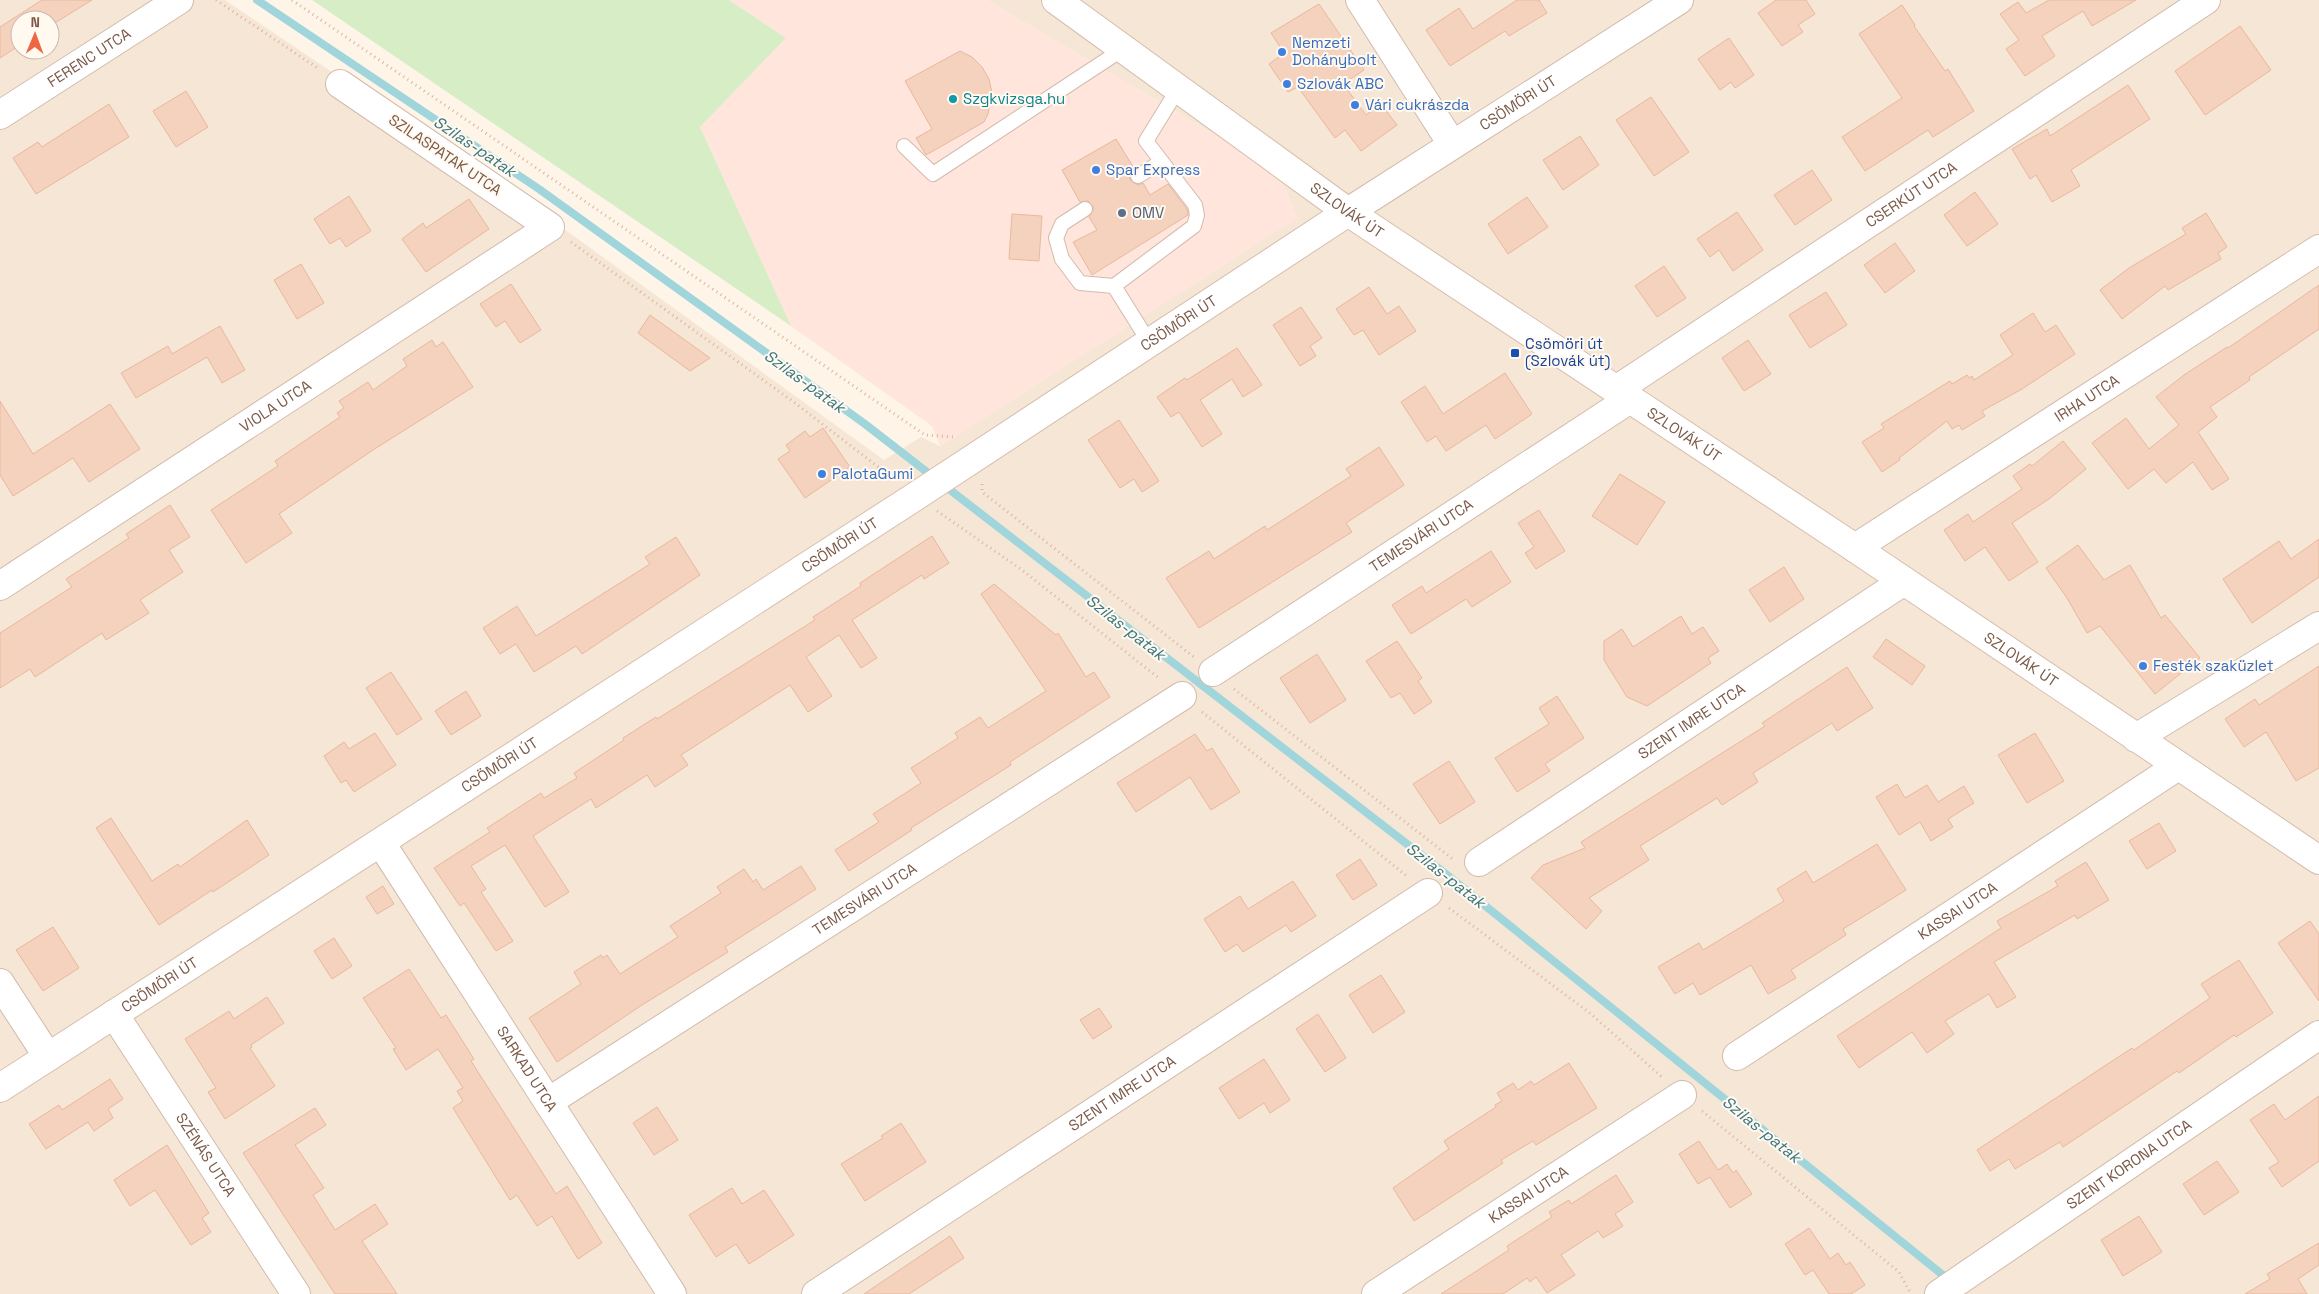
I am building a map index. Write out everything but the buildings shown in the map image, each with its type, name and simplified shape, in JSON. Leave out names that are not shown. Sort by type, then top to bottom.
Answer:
[{"type":"street","name":"FERENC UTCA","points":[[0,115],[179,0]]},
{"type":"street","name":"SZLOVÁK ÚT","points":[[1056,0],[1348,212],[1855,548],[2319,860]]},
{"type":"street","points":[[1360,0],[1452,144]]},
{"type":"street","name":"CSERKÚT UTCA","points":[[1623,395],[2206,0]]},
{"type":"street","name":"CSÖMÖRI ÚT","points":[[0,1088],[981,454],[1148,342],[1673,2]]},
{"type":"street","name":"SZILASPATAK UTCA","points":[[340,84],[550,227]]},
{"type":"street","name":"VIOLA UTCA","points":[[0,586],[550,227]]},
{"type":"street","name":"IRHA UTCA","points":[[1855,548],[2319,249]]},
{"type":"street","name":"TEMESVÁRI UTCA","points":[[1212,672],[1623,395]]},
{"type":"street","name":"SZENT IMRE UTCA","points":[[1467,862],[1904,582]]},
{"type":"street","points":[[2136,738],[2319,626]]},
{"type":"street","name":"TEMESVÁRI UTCA","points":[[548,1102],[1182,696]]},
{"type":"street","name":"KASSAI UTCA","points":[[1737,1056],[2178,766]]},
{"type":"street","name":"SARKAD UTCA","points":[[381,843],[672,1294]]},
{"type":"street","name":"SZENT IMRE UTCA","points":[[816,1294],[1428,892]]},
{"type":"street","points":[[0,983],[48,1058]]},
{"type":"street","name":"SZÉNÁS UTCA","points":[[114,1014],[296,1294]]},
{"type":"street","name":"SZENT KORONA UTCA","points":[[1939,1294],[2319,1035]]},
{"type":"street","name":"KASSAI UTCA","points":[[1376,1294],[1682,1095]]},
{"type":"lane","points":[[904,146],[933,174],[1123,49]]},
{"type":"lane","points":[[1085,209],[1062,224],[1056,238],[1062,259],[1080,283],[1114,286],[1194,226],[1195,205],[1146,141],[1178,89]]},
{"type":"lane","points":[[1138,176],[1162,162]]},
{"type":"lane","points":[[1114,286],[1148,342]]},
{"type":"path","points":[[216,0],[340,84]]},
{"type":"path","points":[[292,0],[925,435],[966,438],[981,454],[982,492],[1212,672],[1467,862]]},
{"type":"path","points":[[550,227],[792,400],[916,496]]},
{"type":"shaded area","points":[[0,0],[225,0],[553,221],[884,460],[921,437],[940,446],[1297,218],[1278,172],[987,0],[2319,0],[2319,1294],[0,1294]]},
{"type":"shaded area","points":[[729,0],[987,0],[1278,172],[1298,218],[940,446],[932,426],[791,326],[700,127],[786,38]]},
{"type":"green space","points":[[312,0],[729,0],[786,38],[700,127],[791,326]]},
{"type":"waterway","name":"Szilas-patak","points":[[257,0],[539,189],[865,424],[1447,875],[1949,1280]]},
{"type":"place","name":"Nemzeti Dohánybolt","points":[[1282,52]]},
{"type":"place","name":"Szlovák ABC","points":[[1287,84]]},
{"type":"place","name":"Szgkvizsga.hu","points":[[953,99]]},
{"type":"place","name":"Vári cukrászda","points":[[1355,105]]},
{"type":"place","name":"Spar Express","points":[[1096,170]]},
{"type":"place","name":"OMV","points":[[1122,213]]},
{"type":"place","name":"Csömöri út (Szlovák út)","points":[[1515,353]]},
{"type":"place","name":"PalotaGumi","points":[[822,474]]},
{"type":"place","name":"Festék szaküzlet","points":[[2143,666]]}]
